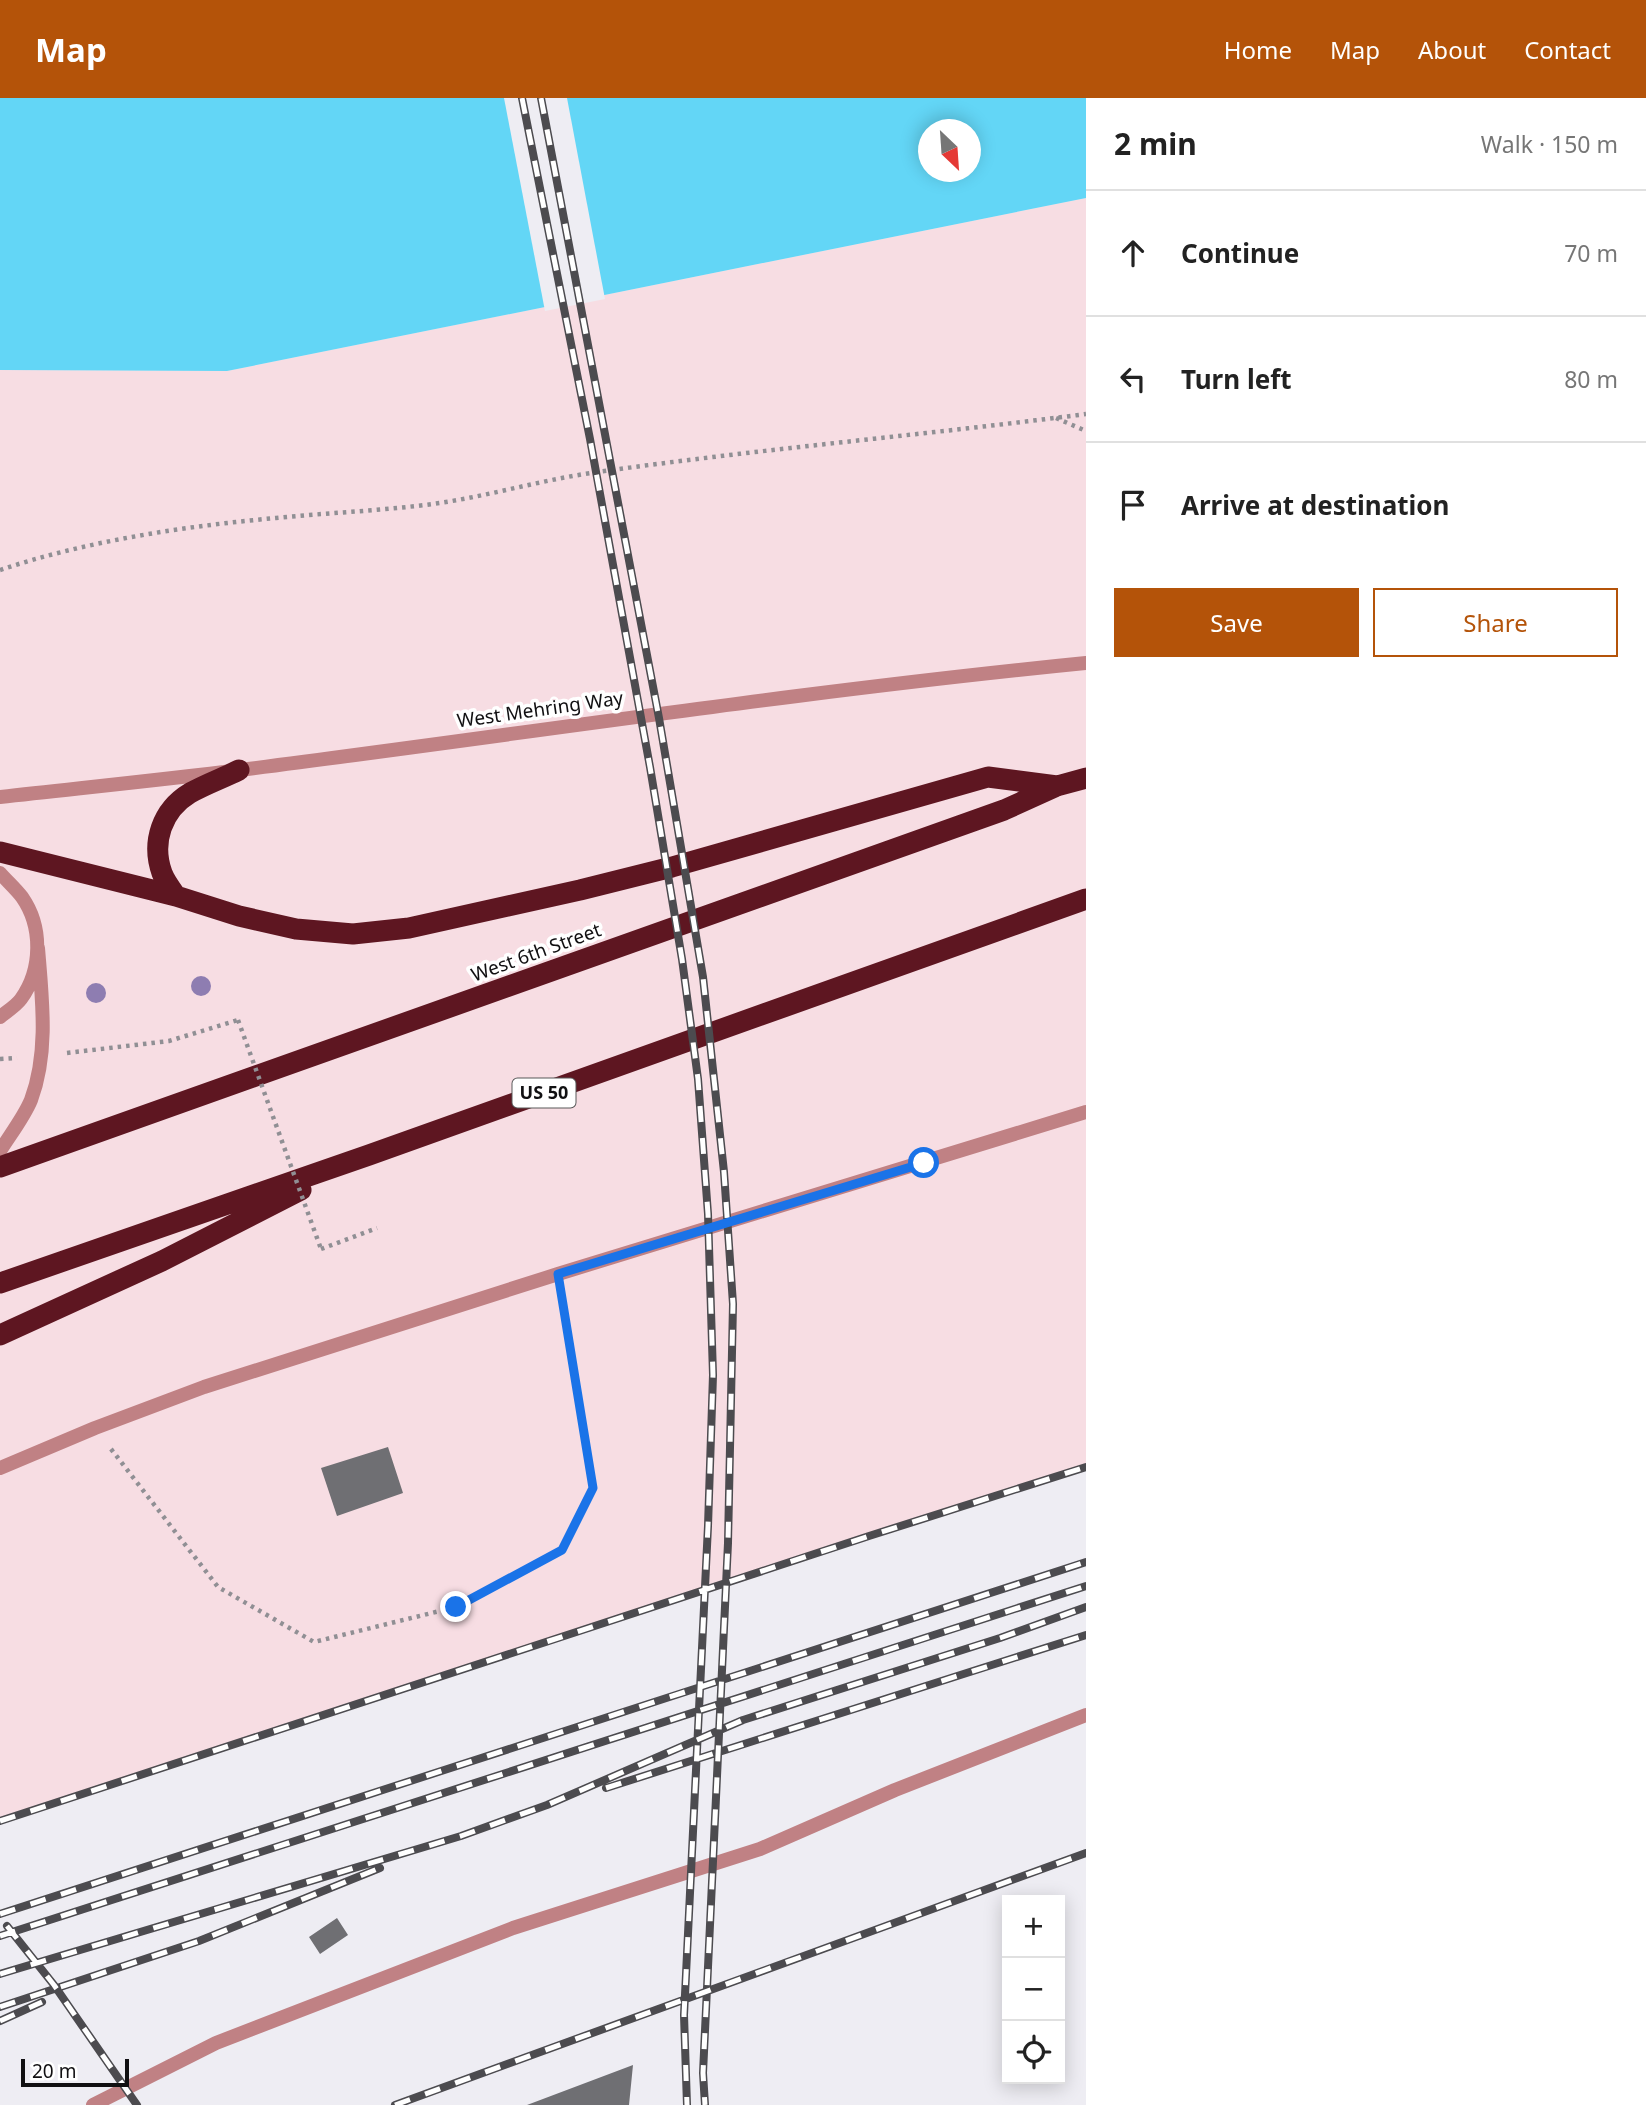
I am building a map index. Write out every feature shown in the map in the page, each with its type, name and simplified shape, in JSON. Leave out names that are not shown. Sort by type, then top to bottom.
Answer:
[{"type":"highway","points":[[176,896],[163,875],[158,854],[162,824],[172,807],[189,794],[239,770]]},
{"type":"highway","points":[[0,852],[176,896],[239,916],[296,929],[353,934],[408,928],[580,890],[671,867],[988,777],[1057,786]]},
{"type":"highway","name":"West 6th Street","points":[[0,1167],[1004,810],[1057,786],[1086,778]]},
{"type":"highway","name":"US 50","points":[[0,1283],[369,1155],[1086,899]]},
{"type":"highway","points":[[0,1335],[162,1261],[369,1155]]},
{"type":"lane","name":"West Mehring Way","points":[[0,797],[239,770],[931,678],[1086,663]]},
{"type":"lane","points":[[0,873],[22,898],[34,924],[44,1016],[41,1056],[31,1100],[0,1151]]},
{"type":"lane","points":[[0,1017],[20,1000],[33,975],[38,948]]},
{"type":"lane","points":[[0,1468],[95,1428],[204,1387],[558,1274],[1086,1112]]},
{"type":"lane","points":[[93,2105],[216,2043],[513,1928],[760,1849],[895,1790],[1086,1715]]},
{"type":"path","points":[[0,570],[32,559],[116,540],[275,518],[461,501],[551,478],[1086,414]]},
{"type":"path","points":[[1055,418],[1086,431]]},
{"type":"path","points":[[0,1059],[169,1041],[238,1020],[321,1249],[377,1228]]},
{"type":"path","points":[[95,1428],[218,1587],[314,1642],[456,1607],[562,1550],[593,1488],[558,1274]]},
{"type":"shaded area","points":[[1086,198],[1086,1467],[0,1821],[0,370],[227,371]]},
{"type":"water","points":[[0,98],[1086,98],[1086,198],[227,371],[0,370]]},
{"type":"pier","points":[[504,98],[567,98],[605,299],[545,311]]},
{"type":"building","points":[[388,1447],[403,1493],[337,1516],[321,1468]]},
{"type":"building","points":[[337,1918],[348,1935],[320,1954],[309,1937]]},
{"type":"building","points":[[633,2065],[629,2105],[527,2105]]},
{"type":"railway","points":[[522,98],[590,439],[650,767],[682,959],[698,1079],[708,1214],[713,1375],[684,2015],[687,2105]]},
{"type":"railway","points":[[541,98],[659,718],[703,977],[724,1172],[733,1304],[728,1543],[703,2073],[705,2105]]},
{"type":"railway","points":[[0,1821],[1086,1467]]},
{"type":"railway","points":[[0,1914],[1086,1562]]},
{"type":"railway","points":[[0,1936],[1086,1586]]},
{"type":"railway","points":[[0,1974],[461,1836],[547,1805],[743,1720],[1000,1638],[1086,1607]]},
{"type":"railway","points":[[606,1788],[1086,1635]]},
{"type":"railway","points":[[395,2105],[1086,1853]]},
{"type":"railway","points":[[0,2007],[199,1941],[380,1868]]},
{"type":"railway","points":[[7,1926],[54,1985],[137,2105]]},
{"type":"railway","points":[[0,2021],[42,2002]]},
{"type":"route","points":[[456,1607],[562,1550],[593,1488],[558,1274],[924,1163]]}]
